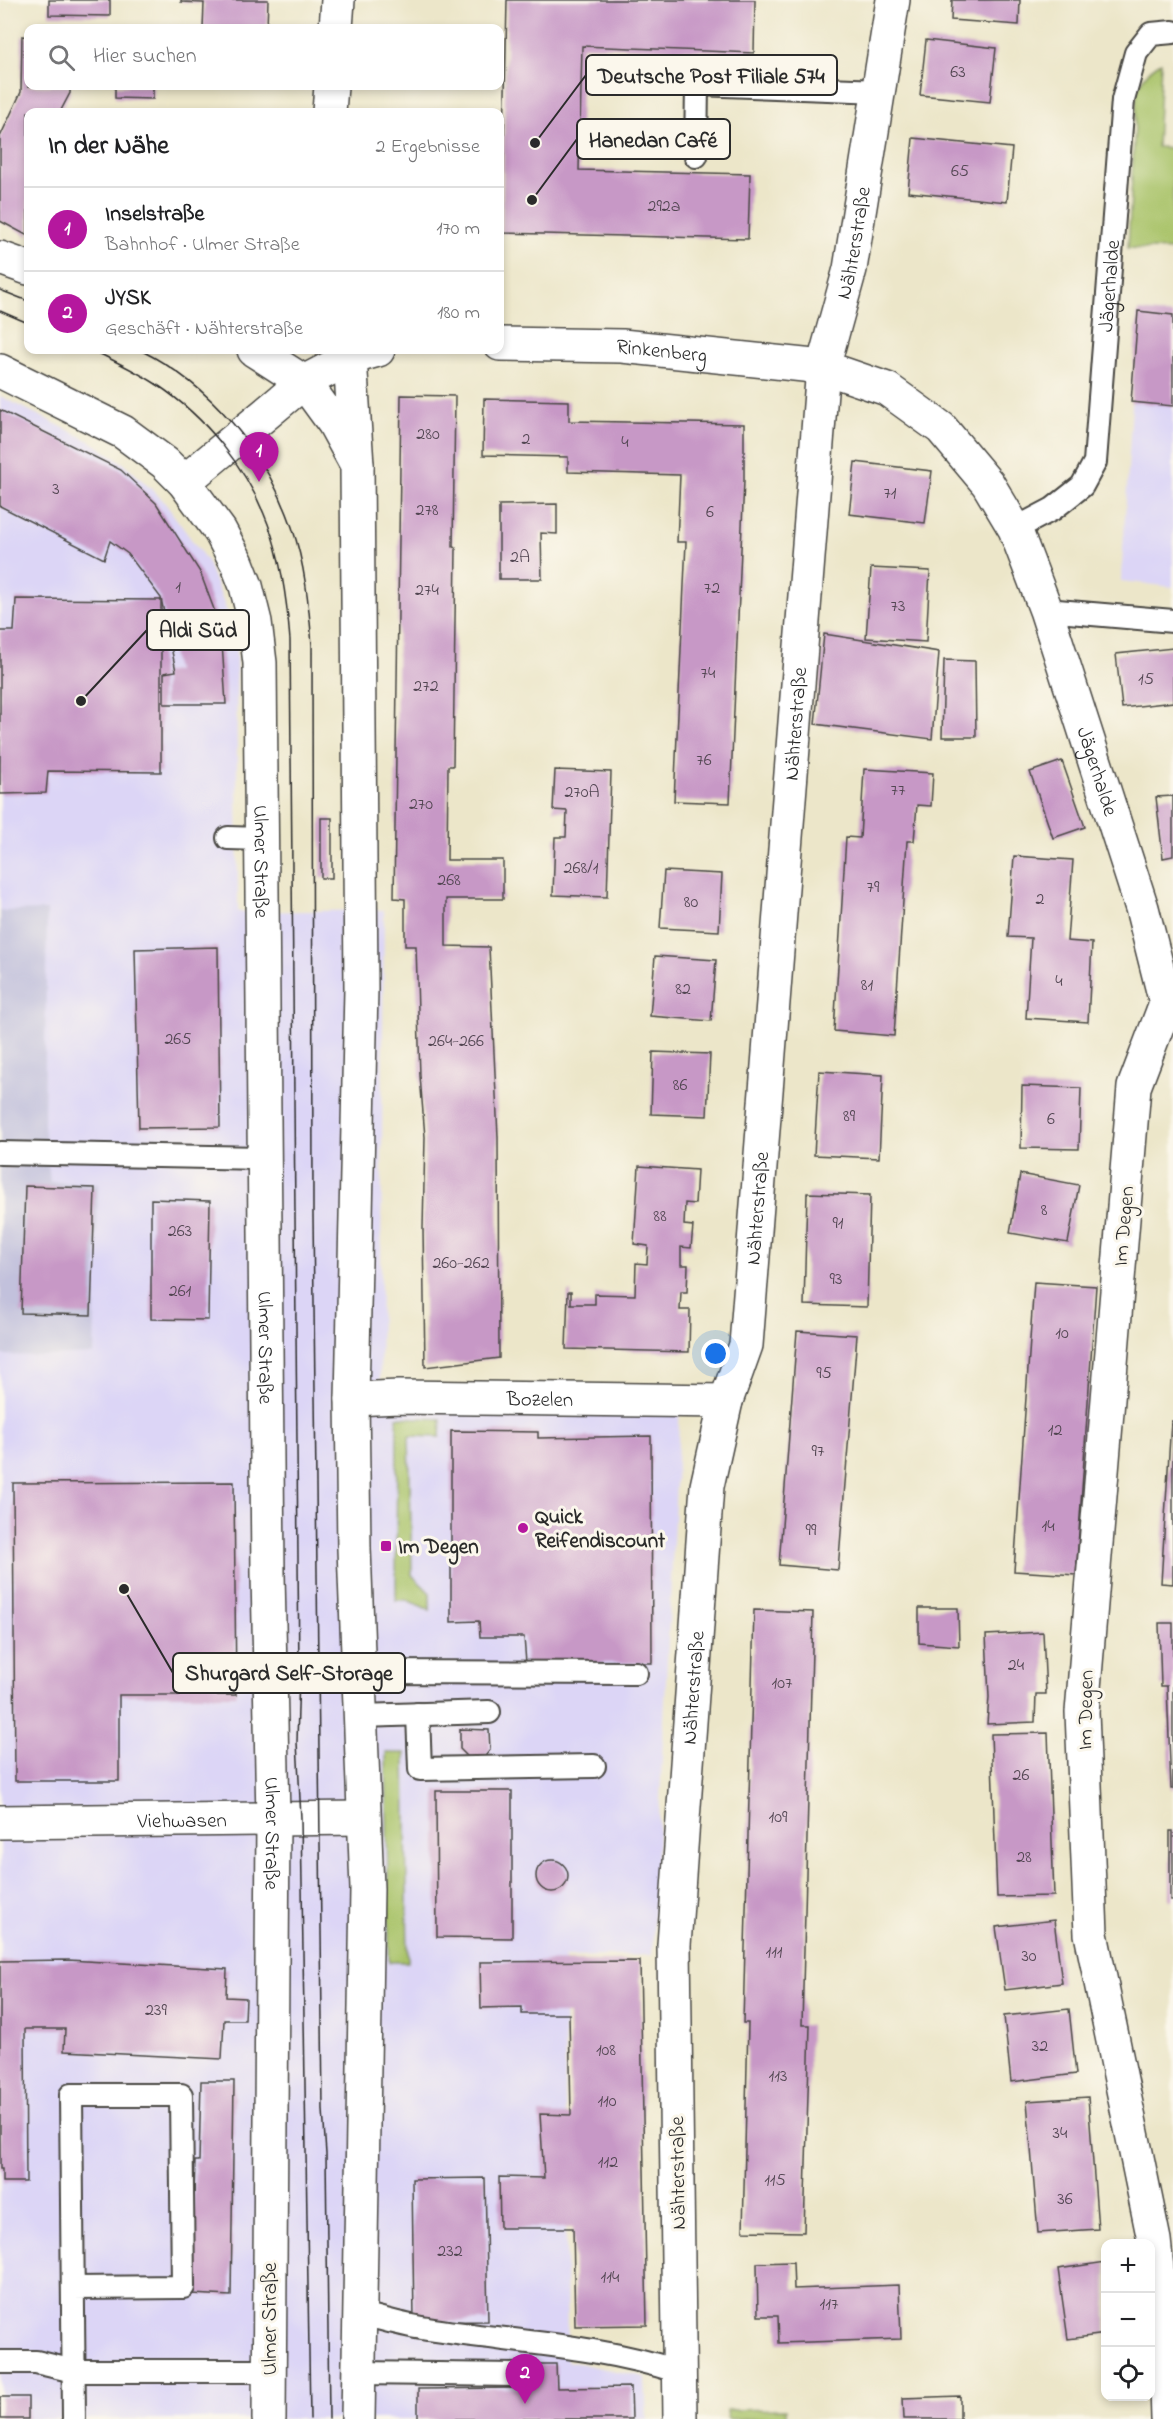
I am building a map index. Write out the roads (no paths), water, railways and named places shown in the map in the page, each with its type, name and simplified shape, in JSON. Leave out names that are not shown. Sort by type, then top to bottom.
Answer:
[{"type":"street","points":[[336,24],[338,0]]},
{"type":"street","name":"Nähterstraße","points":[[680,2419],[674,1945],[707,1486],[726,1401],[746,1345],[823,367],[850,268],[893,0]]},
{"type":"street","points":[[329,108],[331,90]]},
{"type":"street","points":[[0,258],[24,267]]},
{"type":"street","name":"Rinkenberg","points":[[504,344],[622,346],[823,367]]},
{"type":"street","points":[[260,354],[304,382],[334,423],[357,465]]},
{"type":"street","points":[[304,382],[308,354]]},
{"type":"street","points":[[184,482],[304,382],[355,354]]},
{"type":"street","points":[[358,2419],[367,1889],[354,1548],[352,1399],[361,989],[357,465],[359,354]]},
{"type":"street","name":"Jägerhalde","points":[[823,367],[887,389],[941,428],[988,484],[1015,529],[1046,610],[1142,908],[1169,1009]]},
{"type":"street","name":"Ulmer Straße","points":[[0,371],[123,432],[141,444],[184,482],[220,531],[237,563],[246,586],[255,622],[260,663],[267,1574],[273,1819],[268,2419]]},
{"type":"street","name":"Im Degen","points":[[1168,2419],[1166,2353],[1154,2240],[1091,1934],[1082,1712],[1134,1087],[1169,1009]]},
{"type":"street","name":"Bozelen","points":[[352,1399],[399,1397],[726,1401]]},
{"type":"street","name":"Viehwasen","points":[[0,1822],[364,1818]]},
{"type":"lane","name":"Jägerhalde","points":[[1015,529],[1053,509],[1082,486],[1095,462],[1123,100],[1136,53],[1151,33],[1173,32]]},
{"type":"lane","points":[[696,156],[697,84],[880,91]]},
{"type":"lane","points":[[1046,610],[1173,621]]},
{"type":"lane","points":[[228,838],[262,839]]},
{"type":"lane","points":[[0,1153],[264,1158]]},
{"type":"lane","points":[[359,1672],[636,1673]]},
{"type":"lane","points":[[361,1716],[489,1712]]},
{"type":"lane","points":[[418,1714],[420,1769],[594,1767]]},
{"type":"lane","points":[[73,2288],[183,2287],[181,2095],[71,2095],[74,2419]]},
{"type":"lane","points":[[361,2314],[426,2329],[639,2359],[680,2372]]},
{"type":"lane","points":[[0,2362],[36,2362],[74,2371],[268,2371]]},
{"type":"lane","points":[[358,2373],[524,2375]]},
{"type":"tram line","points":[[0,290],[24,299]]},
{"type":"tram line","points":[[0,311],[24,321]]},
{"type":"tram line","points":[[100,354],[141,375],[174,397],[208,428],[237,464],[259,503],[273,538],[283,581],[290,640],[299,1674],[297,1742],[301,1818],[310,2419]]},
{"type":"tram line","points":[[147,354],[190,382],[212,402],[251,447],[267,473],[281,499],[296,541],[306,585],[311,630],[313,1215],[323,2110],[326,2154],[329,2419]]},
{"type":"place","name":"Deutsche Post Filiale 574","points":[[535,143]]},
{"type":"place","name":"Hanedan Café","points":[[532,200]]},
{"type":"place","name":"Inselstraße","points":[[259,482]]},
{"type":"place","name":"Aldi Süd","points":[[81,701]]},
{"type":"place","name":"Quick Reifendiscount","points":[[523,1528]]},
{"type":"place","name":"Im Degen","points":[[386,1546]]},
{"type":"place","name":"Shurgard Self-Storage","points":[[124,1589]]},
{"type":"place","name":"JYSK","points":[[525,2404]]}]
